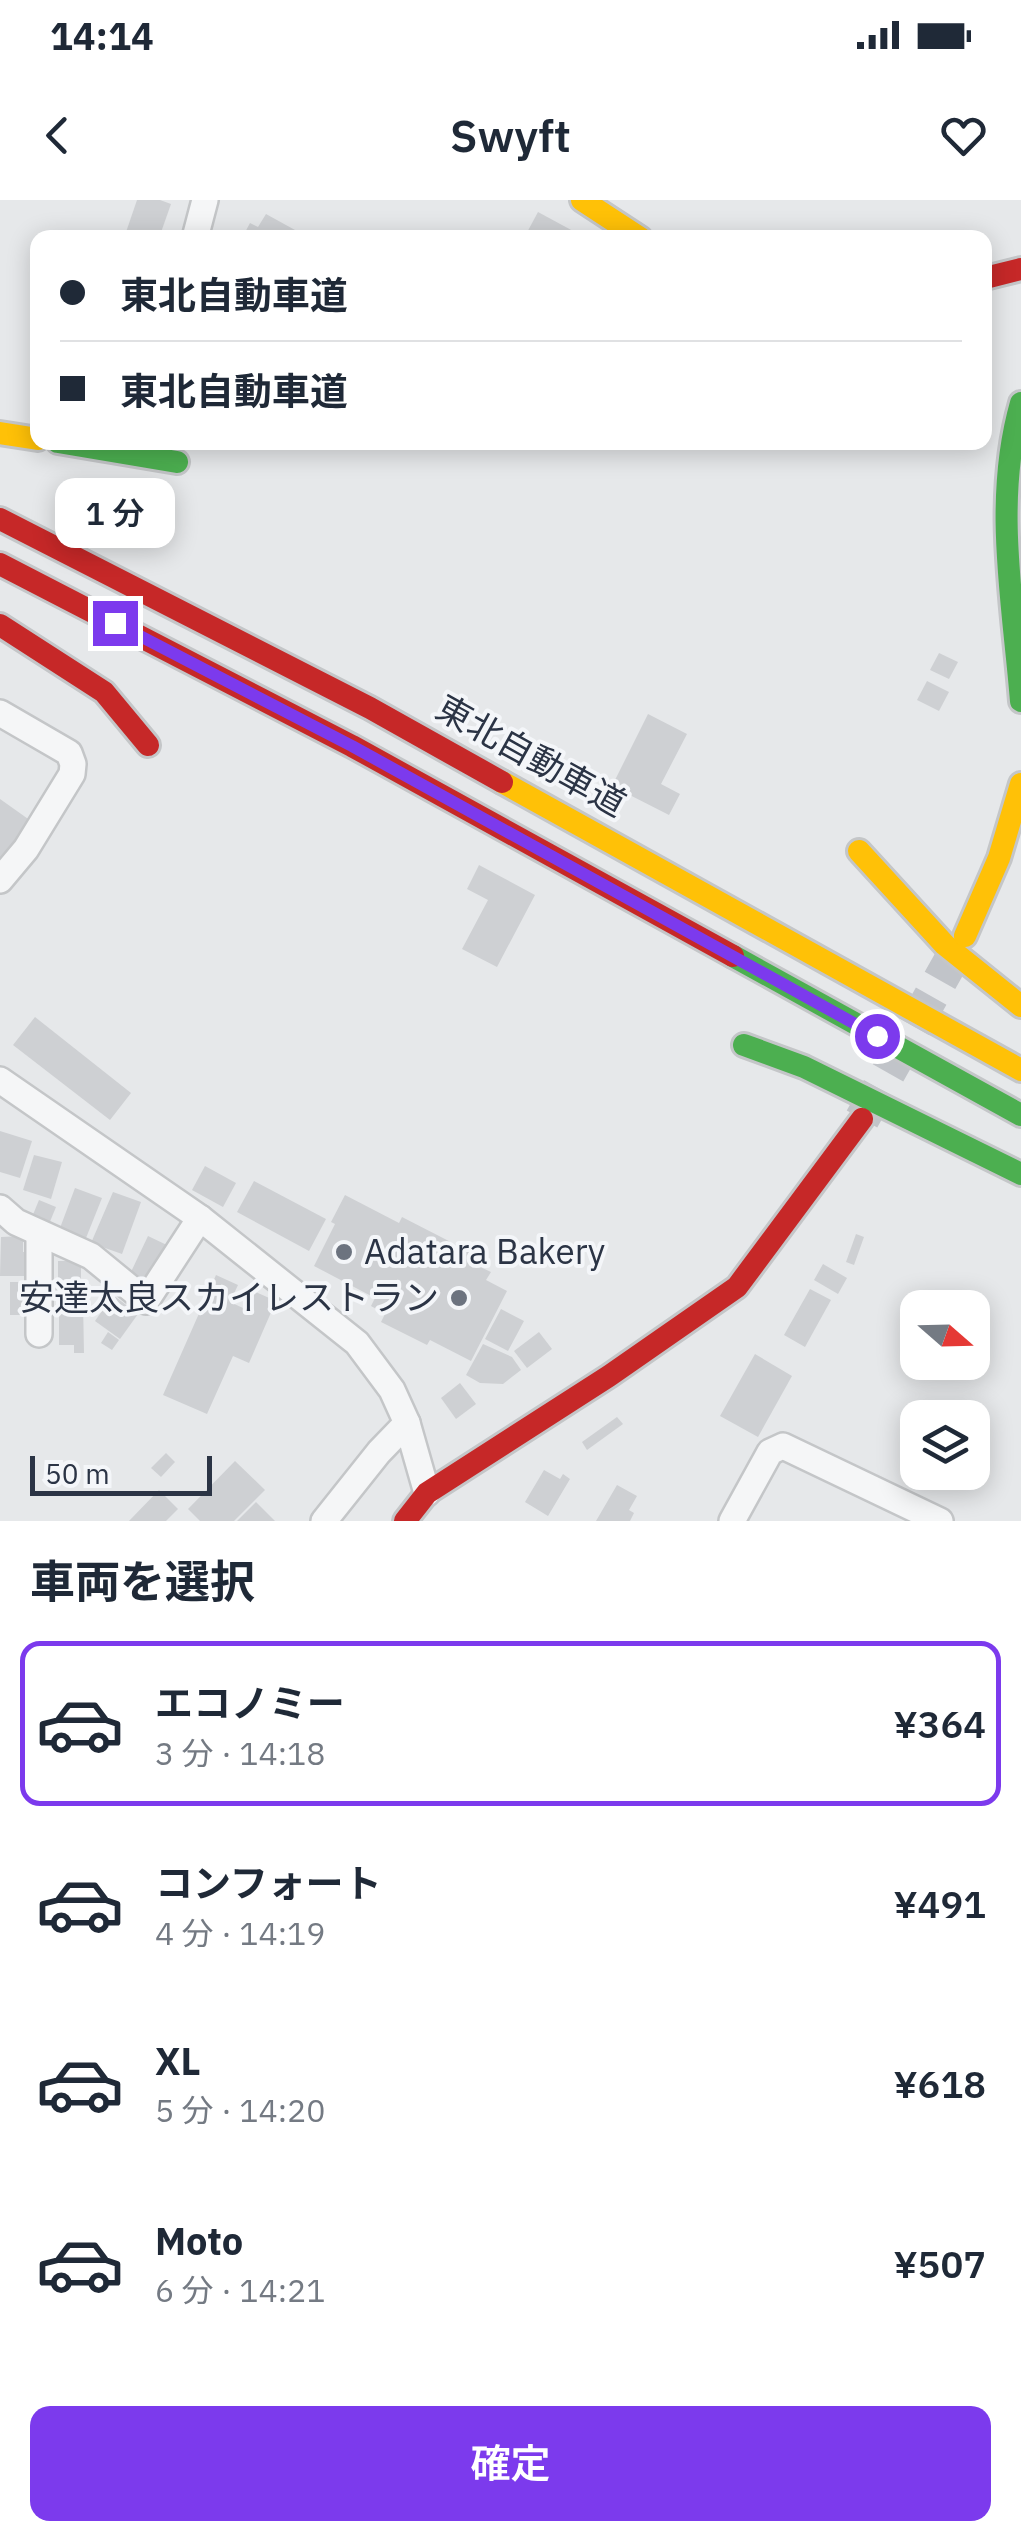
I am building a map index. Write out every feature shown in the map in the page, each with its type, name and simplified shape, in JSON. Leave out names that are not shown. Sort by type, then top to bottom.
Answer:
[{"type":"main road","points":[[582,200],[628,230]]},
{"type":"main road","points":[[992,276],[1021,268]]},
{"type":"main road","points":[[1021,403],[1013,425],[1006,474],[1010,581],[1021,700]]},
{"type":"main road","points":[[0,433],[30,438]]},
{"type":"main road","points":[[106,450],[177,462]]},
{"type":"main road","name":"東北自動車道","points":[[0,519],[387,717],[1021,1070]]},
{"type":"main road","points":[[0,564],[368,755],[1021,1115]]},
{"type":"main road","points":[[0,625],[104,692],[148,745]]},
{"type":"main road","points":[[965,936],[999,858],[1021,784]]},
{"type":"main road","points":[[859,851],[944,944],[1021,1006]]},
{"type":"main road","points":[[744,1045],[804,1067],[1021,1174]]},
{"type":"main road","points":[[405,1521],[427,1493],[609,1376],[737,1287],[862,1119]]},
{"type":"street","points":[[197,230],[205,200]]},
{"type":"street","points":[[0,713],[69,753],[73,764],[72,774],[26,849],[0,880]]},
{"type":"street","points":[[5,1093],[200,1218],[357,1343],[392,1390],[427,1493]]},
{"type":"street","points":[[0,1208],[16,1222],[91,1256],[146,1301],[200,1218]]},
{"type":"street","points":[[39,1233],[39,1334]]},
{"type":"street","points":[[324,1521],[406,1423]]},
{"type":"street","points":[[732,1521],[770,1452],[783,1446],[940,1521]]},
{"type":"building","points":[[137,200],[171,204],[162,230],[127,230]]},
{"type":"building","points":[[538,212],[571,230],[528,230]]},
{"type":"building","points":[[266,214],[295,230],[246,230],[250,223],[258,227]]},
{"type":"building","points":[[939,653],[958,662],[949,679],[930,670]]},
{"type":"building","points":[[927,681],[949,692],[939,711],[917,700]]},
{"type":"building","points":[[648,714],[687,734],[661,784],[680,794],[669,815],[612,786]]},
{"type":"building","points":[[0,799],[31,821],[0,865]]},
{"type":"building","points":[[479,865],[535,895],[497,967],[462,949],[488,900],[467,889]]},
{"type":"building","points":[[35,1017],[131,1093],[110,1120],[13,1045]]},
{"type":"building","points":[[0,1131],[32,1141],[20,1178],[0,1172]]},
{"type":"building","points":[[34,1155],[62,1162],[51,1199],[23,1190]]},
{"type":"building","points":[[205,1166],[236,1183],[223,1207],[192,1190]]},
{"type":"building","points":[[254,1181],[326,1219],[309,1251],[237,1212]]},
{"type":"building","points":[[75,1188],[102,1198],[86,1238],[60,1228]]},
{"type":"building","points":[[113,1192],[141,1202],[122,1254],[91,1243]]},
{"type":"building","points":[[345,1195],[399,1223],[402,1217],[480,1257],[476,1265],[491,1272],[486,1280],[507,1291],[471,1361],[381,1322],[385,1314],[371,1306],[375,1298],[314,1266]]},
{"type":"building","points":[[39,1200],[56,1207],[49,1224],[32,1217]]},
{"type":"building","points":[[856,1234],[864,1237],[854,1265],[846,1262]]},
{"type":"building","points":[[23,1236],[23,1252],[29,1252],[29,1276],[0,1276],[1,1237]]},
{"type":"building","points":[[148,1236],[171,1247],[153,1285],[130,1274]]},
{"type":"building","points":[[58,1261],[81,1261],[81,1297],[47,1297],[47,1281],[58,1281]]},
{"type":"building","points":[[823,1264],[847,1278],[838,1294],[814,1280]]},
{"type":"building","points":[[216,1275],[238,1285],[230,1302],[243,1308],[251,1290],[276,1301],[249,1363],[233,1356],[207,1414],[163,1395]]},
{"type":"building","points":[[10,1282],[27,1282],[28,1315],[10,1315]]},
{"type":"building","points":[[810,1289],[831,1300],[805,1347],[784,1335]]},
{"type":"building","points":[[113,1295],[138,1314],[120,1339],[95,1321]]},
{"type":"building","points":[[59,1302],[83,1302],[84,1353],[74,1353],[74,1345],[59,1345]]},
{"type":"building","points":[[501,1309],[524,1321],[508,1351],[485,1339]]},
{"type":"building","points":[[108,1332],[119,1340],[112,1350],[101,1343]]},
{"type":"building","points":[[539,1332],[552,1349],[527,1368],[514,1351]]},
{"type":"building","points":[[483,1344],[512,1357],[521,1370],[503,1384],[480,1383],[466,1375]]},
{"type":"building","points":[[755,1354],[792,1376],[758,1437],[720,1416]]},
{"type":"building","points":[[460,1383],[476,1404],[456,1419],[441,1398]]},
{"type":"building","points":[[617,1417],[623,1424],[587,1450],[582,1442]]},
{"type":"building","points":[[166,1453],[175,1462],[161,1477],[151,1468]]},
{"type":"building","points":[[235,1461],[265,1490],[234,1521],[200,1521],[188,1509]]},
{"type":"building","points":[[544,1470],[560,1479],[563,1474],[570,1479],[548,1516],[525,1502]]},
{"type":"building","points":[[617,1485],[637,1496],[629,1510],[634,1513],[630,1521],[596,1521]]},
{"type":"building","points":[[159,1490],[178,1509],[166,1521],[129,1521]]},
{"type":"building","points":[[256,1502],[275,1521],[237,1521]]},
{"type":"tunnel","points":[[862,1119],[965,936]]},
{"type":"traffic: fast","points":[[1021,403],[1008,477],[1007,514],[1021,701]]},
{"type":"traffic: fast","points":[[106,450],[177,462]]},
{"type":"traffic: fast","points":[[733,956],[1021,1115]]},
{"type":"traffic: fast","points":[[744,1045],[804,1067],[1021,1174]]},
{"type":"traffic: slow","points":[[582,200],[628,230]]},
{"type":"traffic: slow","points":[[0,433],[30,438]]},
{"type":"traffic: slow","points":[[502,782],[1021,1070]]},
{"type":"traffic: slow","points":[[965,936],[999,858],[1021,784]]},
{"type":"traffic: slow","points":[[859,851],[945,945],[1021,1006]]},
{"type":"traffic: jam","points":[[992,276],[1021,269]]},
{"type":"traffic: jam","points":[[0,519],[370,708],[502,782]]},
{"type":"traffic: jam","points":[[0,564],[352,746],[733,956]]},
{"type":"traffic: jam","points":[[0,625],[104,692],[148,745]]},
{"type":"traffic: jam","points":[[405,1521],[427,1493],[609,1376],[737,1287],[862,1119]]},
{"type":"place","name":"Adatara Bakery","points":[[344,1252]]},
{"type":"place","name":"安達太良スカイレストラン","points":[[459,1298]]},
{"type":"route","points":[[115,623],[352,746],[877,1036]]}]
